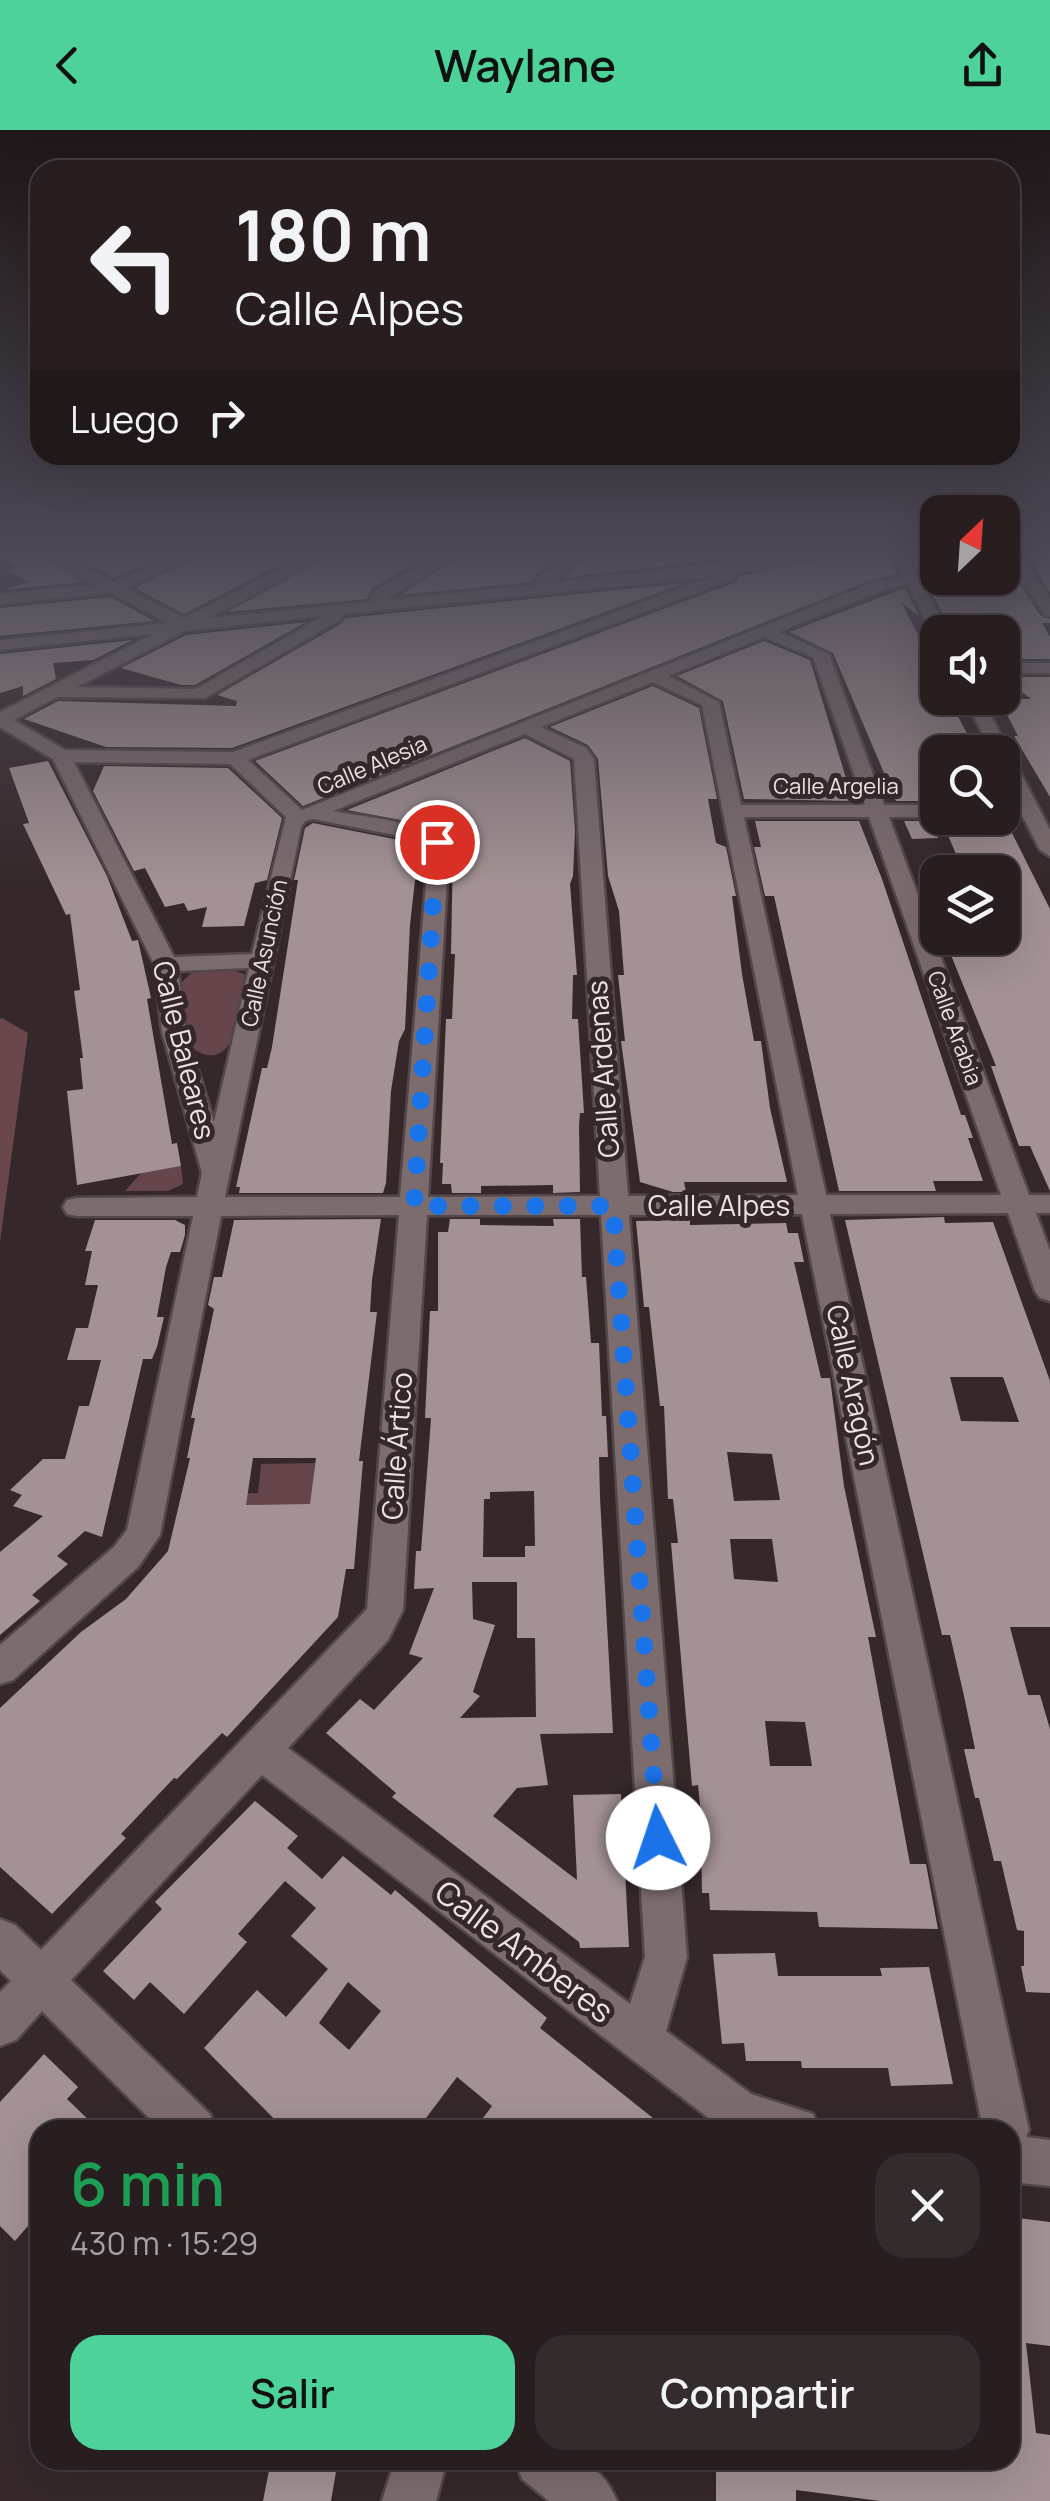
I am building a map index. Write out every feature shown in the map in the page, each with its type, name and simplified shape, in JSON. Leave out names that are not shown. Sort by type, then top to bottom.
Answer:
[{"type":"street","points":[[0,719],[107,665]]},
{"type":"street","points":[[53,692],[199,694],[251,665]]},
{"type":"street","points":[[0,719],[61,756],[235,758],[492,665]]},
{"type":"street","name":"Calle Alesia","points":[[306,815],[681,665]]},
{"type":"street","name":"Calle Arabia","points":[[824,665],[1050,1291]]},
{"type":"street","points":[[1020,668],[1050,668]]},
{"type":"street","name":"Calle Aragón","points":[[653,676],[710,702],[1011,2120]]},
{"type":"street","name":"Calle Ardenas","points":[[526,727],[579,752],[584,759],[666,1957],[641,2042]]},
{"type":"street","name":"Calle Baleares","points":[[0,1668],[126,1557],[143,1535],[216,1173],[174,1032],[166,964],[61,756]]},
{"type":"street","points":[[235,758],[306,815]]},
{"type":"street","points":[[1020,791],[1050,850]]},
{"type":"street","name":"Calle Argelia","points":[[734,811],[920,811]]},
{"type":"street","points":[[1020,811],[1030,811]]},
{"type":"street","name":"Calle Asunción","points":[[216,1173],[291,827],[306,815]]},
{"type":"street","name":"Calle Ártico","points":[[0,2024],[263,1752],[375,1629],[385,1610],[437,842],[421,834],[306,815]]},
{"type":"street","points":[[166,964],[262,960]]},
{"type":"street","name":"Calle Alpes","points":[[77,1207],[1050,1204]]},
{"type":"street","name":"Calle Amberes","points":[[263,1752],[641,2042],[739,2113],[763,2120]]},
{"type":"street","points":[[0,1940],[184,2120]]},
{"type":"street","points":[[409,2501],[418,2470]]},
{"type":"street","points":[[553,2470],[590,2501]]},
{"type":"shaded area","points":[[224,967],[244,974],[247,980],[242,1008],[226,1048],[216,1055],[204,1054],[188,1045],[177,987],[193,971]]},
{"type":"shaded area","points":[[0,1019],[28,1033],[0,1242]]},
{"type":"shaded area","points":[[181,1166],[183,1184],[168,1191],[125,1191],[142,1172]]},
{"type":"shaded area","points":[[315,1463],[311,1504],[157,1679],[228,1494],[258,1493],[261,1464]]},
{"type":"building","points":[[0,665],[53,665],[56,679],[23,696],[23,686],[0,693]]},
{"type":"building","points":[[128,665],[231,665],[195,685],[181,685],[121,668]]},
{"type":"building","points":[[270,665],[461,665],[232,748],[106,747],[24,719],[58,701],[236,706],[237,701],[217,695]]},
{"type":"building","points":[[514,665],[658,665],[303,806],[255,761]]},
{"type":"building","points":[[705,665],[811,665],[853,801],[744,799],[723,701],[677,676]]},
{"type":"building","points":[[838,665],[920,665],[920,715],[957,715],[968,735],[920,735],[920,801],[896,801]]},
{"type":"building","points":[[1020,677],[1050,677],[1050,797],[1020,746],[1020,735],[1007,715],[1020,715],[1020,699],[1031,699],[1020,691]]},
{"type":"building","points":[[653,686],[699,708],[717,799],[708,799],[716,843],[726,847],[754,1041],[761,1041],[770,1108],[787,1182],[684,1182],[686,1192],[673,1192],[640,1182],[621,1041],[625,1041],[618,975],[624,975],[619,911],[608,876],[598,759],[588,745],[550,727]]},
{"type":"building","points":[[525,738],[570,761],[575,831],[570,884],[577,975],[573,975],[572,1019],[578,1019],[584,1113],[580,1113],[579,1125],[580,1192],[553,1193],[553,1185],[481,1186],[481,1193],[452,1193],[451,1184],[442,1184],[440,1163],[446,1019],[452,1019],[455,954],[451,954],[453,847],[444,835],[416,823],[347,810]]},
{"type":"building","points":[[48,761],[107,876],[132,941],[138,940],[151,998],[147,999],[172,1144],[177,1143],[181,1166],[77,1185],[67,1091],[83,1089],[83,1058],[74,991],[80,990],[70,914],[66,915],[23,824],[29,823],[9,768]]},
{"type":"building","points":[[104,766],[228,768],[282,818],[267,880],[255,883],[244,926],[202,927],[207,907],[188,911],[184,903],[165,907],[145,868],[134,871],[93,791]]},
{"type":"building","points":[[755,821],[859,821],[961,1115],[965,1115],[973,1138],[968,1138],[983,1181],[933,1181],[936,1191],[839,1191],[774,896],[765,896],[754,847],[761,847]]},
{"type":"building","points":[[904,821],[920,821],[920,835],[938,835],[938,838],[912,839]]},
{"type":"building","points":[[313,823],[414,843],[425,849],[422,880],[415,880],[405,1029],[399,1041],[391,1091],[386,1183],[383,1193],[239,1193],[240,1187],[236,1187],[262,1068],[267,1068],[272,1047],[298,880],[294,880],[305,828]]},
{"type":"building","points":[[948,835],[1013,835],[1050,909],[1050,1191],[1030,1146],[1019,1146],[991,1066],[996,1066],[951,955],[1020,955],[1020,855],[956,854]]},
{"type":"building","points":[[944,1217],[945,1223],[993,1222],[1050,1381],[1050,1627],[1010,1627],[1028,1695],[1040,1695],[1050,1729],[1050,1993],[1026,1992],[1021,1966],[1024,1931],[1017,1930],[1001,1861],[994,1861],[979,1798],[975,1798],[964,1749],[975,1749],[964,1696],[950,1635],[942,1635],[845,1220]],"holes":[[[950,1377],[1003,1377],[1019,1422],[961,1421]]]},
{"type":"building","points":[[381,1219],[372,1280],[370,1312],[377,1312],[359,1461],[363,1461],[354,1569],[346,1569],[338,1617],[227,1737],[222,1733],[174,1778],[121,1834],[126,1838],[52,1914],[0,1867],[0,1708],[81,1632],[126,1599],[168,1551],[190,1458],[195,1418],[191,1418],[214,1309],[208,1305],[214,1277],[222,1277],[234,1220]],"holes":[[[253,1458],[316,1458],[310,1504],[246,1505]]]},
{"type":"building","points":[[450,1219],[480,1219],[480,1225],[554,1226],[553,1219],[580,1219],[582,1277],[586,1277],[591,1343],[599,1343],[602,1416],[606,1416],[608,1457],[599,1457],[613,1733],[540,1734],[548,1785],[517,1788],[493,1816],[577,1880],[573,1795],[621,1794],[629,1947],[580,1948],[579,1942],[392,1797],[396,1793],[326,1733],[360,1699],[374,1710],[423,1658],[409,1654],[434,1588],[414,1589],[416,1551],[421,1551],[431,1418],[425,1418],[430,1311],[438,1311],[438,1232],[448,1232]],"holes":[[[534,1491],[535,1546],[525,1546],[525,1557],[483,1557],[484,1499],[490,1499],[490,1492]],[[472,1582],[517,1582],[517,1638],[535,1638],[536,1717],[460,1718],[480,1696],[473,1692],[495,1625],[473,1619]]]},
{"type":"building","points":[[95,1220],[175,1220],[185,1225],[185,1235],[180,1252],[171,1252],[166,1267],[157,1317],[164,1317],[157,1347],[152,1359],[143,1359],[102,1537],[85,1531],[57,1556],[68,1564],[32,1595],[40,1601],[0,1635],[0,1552],[43,1516],[13,1506],[22,1495],[10,1490],[43,1459],[65,1459],[79,1406],[89,1406],[101,1360],[67,1360],[76,1328],[88,1328],[98,1285],[85,1285],[92,1251],[85,1251]]},
{"type":"building","points":[[690,1220],[690,1225],[786,1223],[788,1233],[798,1233],[804,1262],[794,1262],[821,1378],[830,1378],[844,1486],[876,1637],[868,1637],[910,1864],[926,1864],[938,1929],[819,1927],[817,1912],[710,1910],[709,1893],[702,1893],[704,1844],[698,1785],[692,1786],[671,1543],[678,1543],[673,1499],[668,1499],[664,1406],[660,1406],[649,1307],[644,1307],[636,1221]],"holes":[[[727,1452],[772,1454],[780,1500],[734,1501]],[[730,1539],[772,1539],[778,1582],[734,1579]],[[765,1721],[805,1722],[812,1766],[770,1766]]]},
{"type":"building","points":[[255,1801],[298,1836],[287,1848],[322,1879],[343,1856],[391,1895],[395,1890],[547,2018],[540,2028],[655,2120],[482,2120],[492,2106],[457,2077],[426,2118],[428,2120],[275,2120],[204,2048],[257,1990],[286,2017],[328,1969],[291,1936],[316,1908],[285,1881],[238,1934],[247,1942],[184,2014],[150,1982],[134,2000],[103,1971],[162,1909],[155,1902]],"holes":[[[348,1982],[381,2011],[349,2050],[319,2023]]]},
{"type":"building","points":[[775,1953],[778,1976],[882,1976],[880,1968],[929,1967],[953,2084],[891,2086],[888,2068],[802,2068],[801,2061],[746,2061],[744,2043],[722,2044],[713,1954]]},
{"type":"building","points":[[44,2054],[78,2087],[67,2099],[89,2120],[30,2120],[30,2224],[15,2241],[0,2226],[0,2102]]},
{"type":"building","points":[[1020,2218],[1050,2222],[1050,2346],[1026,2343],[1036,2433],[1050,2435],[1050,2501],[880,2501],[796,2490],[796,2501],[716,2501],[716,2470],[1020,2470]]},
{"type":"building","points":[[269,2470],[336,2470],[331,2501],[263,2501]]},
{"type":"route","points":[[437,842],[414,1206],[613,1206],[658,1838]]}]
